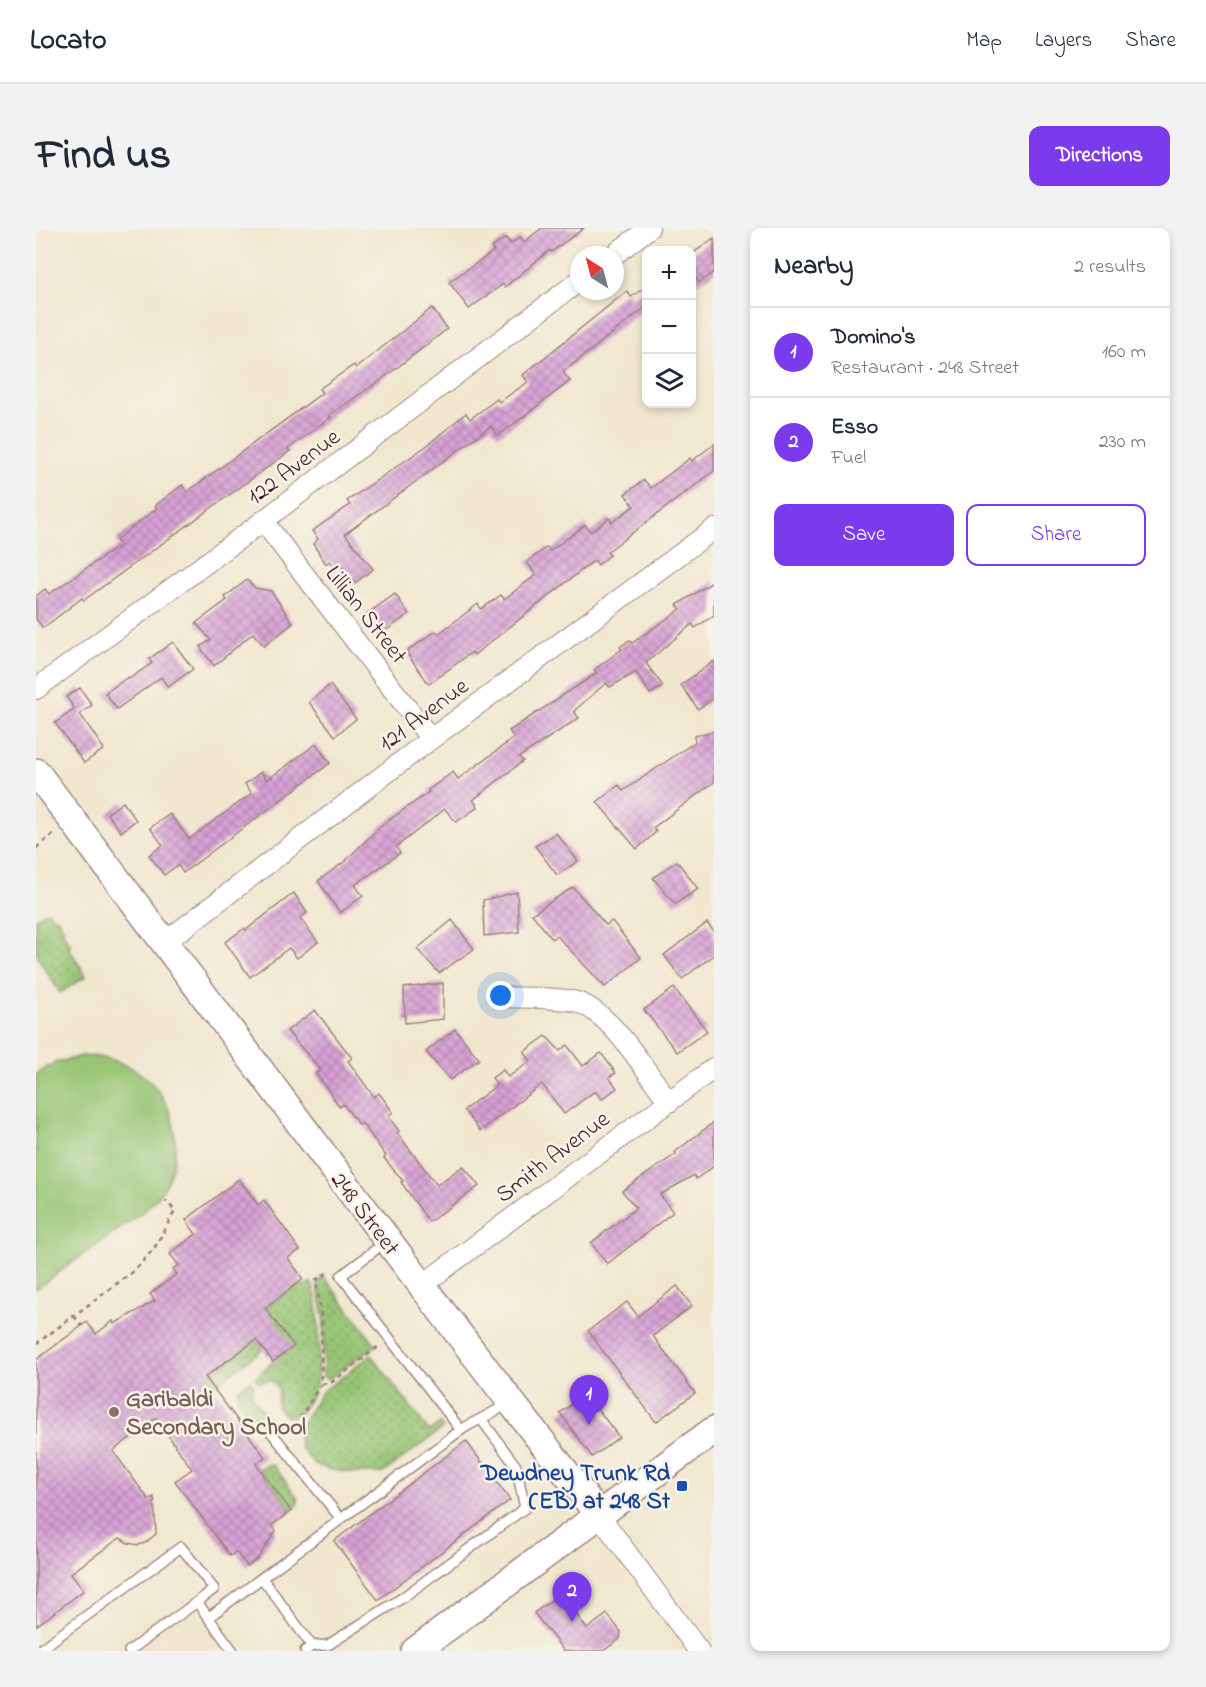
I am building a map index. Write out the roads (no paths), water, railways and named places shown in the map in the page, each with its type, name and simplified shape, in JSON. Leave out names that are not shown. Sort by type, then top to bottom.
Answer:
[{"type":"street","points":[[624,247],[649,228]]},
{"type":"street","name":"122 Avenue","points":[[36,689],[263,521],[570,288]]},
{"type":"street","name":"Lillian Street","points":[[263,521],[431,739]]},
{"type":"street","name":"121 Avenue","points":[[165,942],[431,739],[714,529]]},
{"type":"street","name":"248 Street","points":[[36,772],[421,1286],[599,1515],[699,1651]]},
{"type":"street","points":[[503,998],[574,1001],[592,1008],[609,1022],[669,1101]]},
{"type":"street","name":"Smith Avenue","points":[[421,1286],[714,1068]]},
{"type":"street","points":[[415,1651],[714,1430]]},
{"type":"lane","points":[[375,1250],[340,1276],[461,1430]]},
{"type":"lane","points":[[208,1617],[461,1430],[510,1401]]},
{"type":"lane","points":[[262,1578],[309,1649],[328,1645],[402,1598],[525,1508],[516,1466],[481,1419]]},
{"type":"lane","points":[[270,1432],[341,1519]]},
{"type":"lane","points":[[38,1651],[182,1547],[214,1589],[129,1651]]},
{"type":"lane","points":[[196,1602],[233,1651]]},
{"type":"place","name":"Garibaldi Secondary School","points":[[114,1412]]},
{"type":"place","name":"Domino's","points":[[589,1425]]},
{"type":"place","name":"Dewdney Trunk Rd (EB) at 248 St","points":[[682,1486]]},
{"type":"place","name":"Esso","points":[[572,1622]]}]
